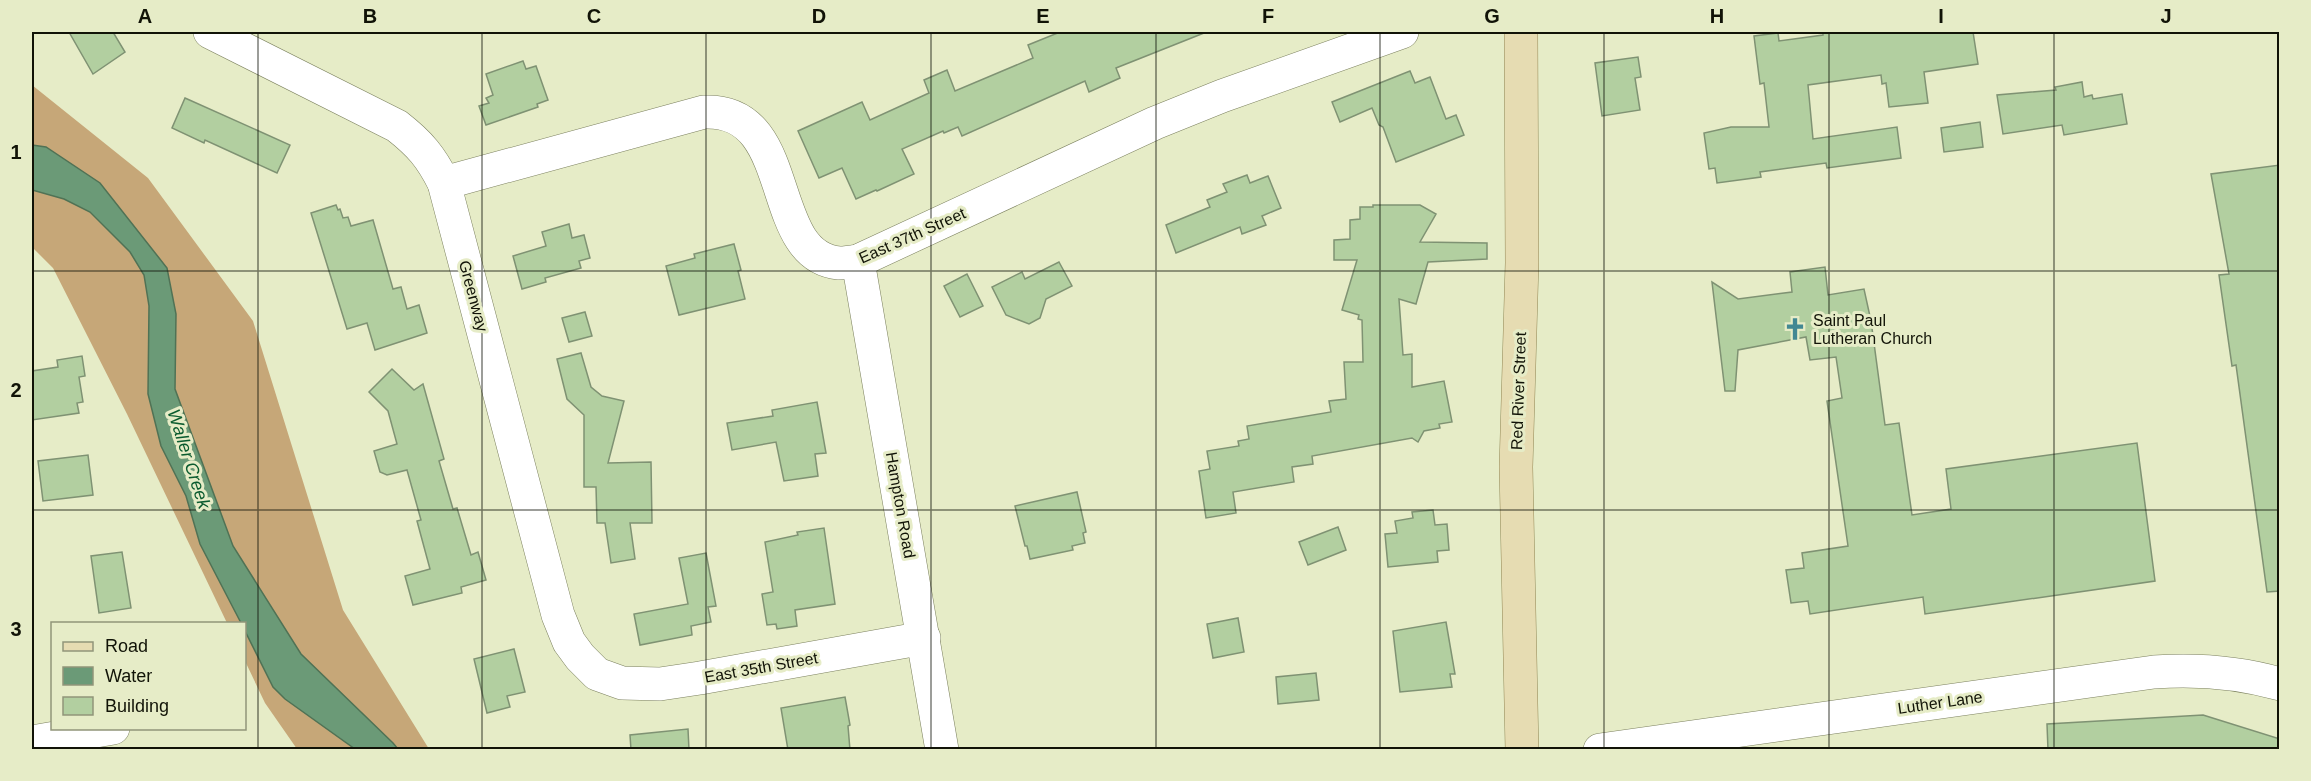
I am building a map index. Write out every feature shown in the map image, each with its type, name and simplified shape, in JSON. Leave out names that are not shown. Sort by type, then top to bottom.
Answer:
[{"type":"main road","name":"Red River Street","points":[[1521,32],[1522,263],[1516,467],[1522,750]]},
{"type":"street","name":"Greenway","points":[[210,32],[397,126],[418,143],[433,160],[444,183],[558,615],[569,642],[597,674]]},
{"type":"street","name":"East 37th Street","points":[[444,183],[704,112],[721,112],[736,117],[752,128],[762,142],[797,231],[808,247],[822,257],[838,263],[858,261],[1155,123],[1222,96],[1402,32]]},
{"type":"street","name":"Hampton Road","points":[[858,261],[942,750]]},
{"type":"street","name":"East 35th Street","points":[[597,674],[622,683],[660,684],[924,638]]},
{"type":"street","name":"Luther Lane","points":[[1600,750],[2154,672],[2188,670],[2219,672],[2280,684]]},
{"type":"street","points":[[32,742],[107,730]]},
{"type":"shaded area","points":[[32,85],[148,178],[253,321],[343,610],[429,749],[297,749],[265,703],[246,663],[246,622],[227,622],[127,414],[53,268],[32,247]]},
{"type":"water","name":"Waller Creek","points":[[32,145],[46,147],[100,183],[167,268],[176,314],[175,389],[233,546],[301,654],[398,749],[355,749],[285,699],[273,687],[246,633],[246,622],[240,622],[200,544],[186,496],[161,446],[148,394],[149,306],[144,275],[130,252],[90,212],[64,199],[32,190]]},
{"type":"building","points":[[69,32],[113,32],[125,52],[93,74]]},
{"type":"building","points":[[1060,32],[1204,33],[1116,68],[1120,78],[1089,92],[1085,81],[962,136],[958,127],[902,149],[914,174],[856,199],[842,168],[819,178],[798,131],[862,102],[870,120],[929,93],[924,80],[947,70],[955,91],[1033,58],[1028,45]]},
{"type":"building","points":[[1823,32],[1973,32],[1978,64],[1924,72],[1928,103],[1889,107],[1886,83],[1882,84],[1881,75],[1808,85],[1813,139],[1897,127],[1901,158],[1827,168],[1826,163],[1760,172],[1761,177],[1717,183],[1715,168],[1709,169],[1704,133],[1731,127],[1769,127],[1764,83],[1760,84],[1754,36],[1778,33],[1779,41],[1823,35]]},
{"type":"building","points":[[1638,57],[1641,77],[1635,78],[1640,110],[1602,116],[1595,63]]},
{"type":"building","points":[[523,61],[526,69],[536,66],[548,100],[537,104],[538,107],[486,125],[479,106],[489,103],[486,98],[493,95],[486,74]]},
{"type":"building","points":[[1410,71],[1415,83],[1430,77],[1446,119],[1456,115],[1464,135],[1396,162],[1383,127],[1379,125],[1372,108],[1340,122],[1332,102]]},
{"type":"building","points":[[2082,82],[2084,97],[2092,95],[2093,99],[2122,94],[2127,124],[2064,135],[2062,125],[2003,134],[1997,95],[2056,90],[2055,87]]},
{"type":"building","points":[[185,98],[290,145],[277,173],[205,140],[204,143],[172,128]]},
{"type":"building","points":[[1980,122],[1983,147],[1944,152],[1941,128]]},
{"type":"building","points":[[2280,165],[2280,591],[2267,592],[2236,365],[2232,366],[2219,275],[2229,274],[2211,174]]},
{"type":"building","points":[[1247,175],[1250,183],[1268,176],[1281,208],[1262,216],[1266,225],[1242,234],[1240,227],[1176,253],[1166,225],[1210,207],[1207,200],[1227,192],[1223,184]]},
{"type":"building","points":[[336,205],[343,218],[348,217],[351,226],[373,220],[393,289],[401,287],[407,309],[419,305],[427,333],[375,350],[367,323],[347,329],[311,213]]},
{"type":"building","points":[[1373,205],[1420,205],[1436,214],[1420,242],[1487,243],[1487,259],[1428,262],[1416,304],[1399,299],[1403,355],[1412,354],[1412,387],[1444,381],[1452,422],[1439,424],[1440,428],[1424,431],[1418,442],[1412,438],[1312,456],[1313,464],[1292,467],[1294,482],[1233,492],[1236,513],[1206,518],[1199,471],[1210,469],[1207,451],[1239,446],[1238,441],[1249,439],[1247,426],[1331,412],[1329,401],[1346,399],[1344,362],[1363,362],[1362,320],[1358,319],[1359,315],[1342,310],[1357,260],[1334,260],[1334,240],[1350,239],[1350,220],[1360,219],[1360,207],[1373,207]]},
{"type":"building","points":[[569,224],[572,238],[584,235],[590,258],[579,261],[581,268],[545,278],[546,282],[522,289],[513,256],[546,246],[542,232]]},
{"type":"building","points":[[734,244],[745,299],[679,315],[666,266],[695,258],[694,254]]},
{"type":"building","points":[[1059,262],[1072,286],[1046,299],[1040,318],[1029,324],[1006,315],[992,287],[1022,272],[1025,279]]},
{"type":"building","points":[[1825,267],[1828,295],[1864,289],[1871,321],[1885,425],[1899,423],[1912,515],[1951,509],[1946,469],[2137,443],[2155,581],[1925,614],[1923,597],[1810,614],[1808,601],[1791,603],[1786,570],[1804,568],[1802,553],[1848,546],[1827,401],[1842,398],[1836,357],[1810,360],[1806,337],[1738,350],[1735,391],[1725,391],[1712,282],[1738,299],[1792,292],[1790,272]]},
{"type":"building","points":[[967,274],[983,306],[960,317],[944,286]]},
{"type":"building","points":[[585,312],[592,336],[569,342],[562,318]]},
{"type":"building","points":[[581,353],[591,387],[602,396],[624,401],[608,463],[651,462],[652,523],[630,523],[635,559],[611,563],[605,523],[597,523],[596,487],[584,487],[584,415],[567,399],[557,359]]},
{"type":"building","points":[[82,356],[85,376],[79,377],[83,402],[77,403],[79,413],[32,420],[32,371],[58,367],[57,360]]},
{"type":"building","points":[[392,369],[414,390],[423,384],[444,459],[439,461],[453,509],[457,508],[471,555],[478,552],[486,580],[461,587],[462,593],[413,605],[405,576],[430,569],[417,521],[421,520],[407,470],[387,475],[380,472],[374,451],[397,444],[388,411],[369,392]]},
{"type":"building","points":[[817,402],[826,453],[815,454],[818,476],[784,481],[776,442],[732,450],[727,423],[773,416],[772,410]]},
{"type":"building","points":[[88,455],[93,495],[43,501],[38,461]]},
{"type":"building","points":[[1077,492],[1086,532],[1083,533],[1085,543],[1072,546],[1073,550],[1030,559],[1015,506]]},
{"type":"building","points":[[1433,510],[1435,525],[1447,524],[1449,550],[1437,551],[1438,562],[1388,567],[1385,534],[1397,533],[1395,521],[1413,518],[1412,512]]},
{"type":"building","points":[[1338,527],[1346,550],[1308,565],[1299,542]]},
{"type":"building","points":[[824,528],[835,604],[795,610],[797,626],[777,629],[776,624],[767,625],[762,594],[773,592],[765,542],[798,535],[797,532]]},
{"type":"building","points":[[122,552],[131,608],[99,613],[91,556]]},
{"type":"building","points":[[706,553],[716,606],[708,607],[711,622],[691,626],[692,635],[640,645],[634,614],[688,604],[679,558]]},
{"type":"building","points":[[1238,618],[1244,652],[1213,658],[1207,624]]},
{"type":"building","points":[[1446,622],[1455,674],[1450,674],[1452,687],[1400,692],[1393,631]]},
{"type":"building","points":[[514,649],[525,692],[507,696],[510,707],[487,713],[474,659]]},
{"type":"building","points":[[1316,673],[1319,700],[1278,704],[1276,677]]},
{"type":"building","points":[[845,697],[850,725],[848,726],[850,750],[788,750],[781,708]]},
{"type":"building","points":[[2203,715],[2280,739],[2280,750],[2048,750],[2047,724]]},
{"type":"building","points":[[688,729],[689,750],[631,750],[630,735]]},
{"type":"place","name":"Saint Paul Lutheran Church","points":[[1795,329]]}]
